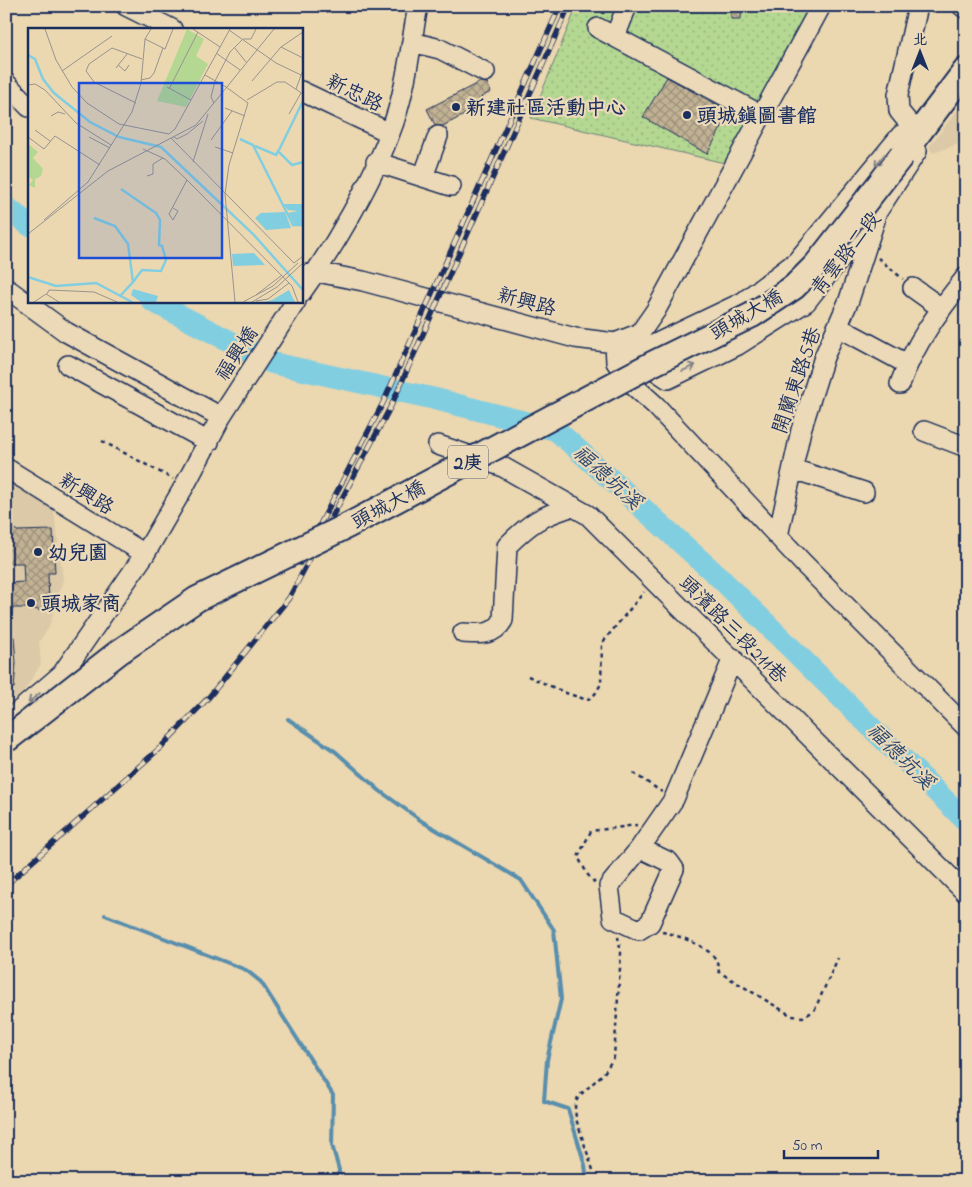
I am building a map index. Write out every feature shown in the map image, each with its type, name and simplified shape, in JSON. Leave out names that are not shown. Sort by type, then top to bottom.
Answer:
[{"type":"main road","name":"青雲路二段","points":[[902,155],[966,70]]},
{"type":"main road","name":"頭城大橋","points":[[6,740],[119,652],[197,599],[349,525],[652,364],[752,314],[794,287],[816,265],[902,155]]},
{"type":"street","points":[[126,6],[170,28]]},
{"type":"street","points":[[302,291],[309,274],[376,162],[390,134],[401,98],[418,6]]},
{"type":"street","points":[[614,37],[627,6]]},
{"type":"street","name":"新興路","points":[[309,274],[363,281],[575,338],[615,343],[640,333],[656,310],[820,6]]},
{"type":"street","points":[[917,133],[899,111],[898,95],[918,6]]},
{"type":"street","points":[[962,6],[966,9]]},
{"type":"street","points":[[598,28],[761,116]]},
{"type":"street","points":[[412,42],[440,49],[485,72]]},
{"type":"street","points":[[6,83],[28,106]]},
{"type":"street","name":"新忠路","points":[[302,91],[390,134]]},
{"type":"street","name":"青雲路二段","points":[[615,343],[632,355],[668,378],[738,345],[806,302],[877,212],[918,150],[917,133],[901,135],[789,266],[742,302],[701,324],[632,355]]},
{"type":"street","points":[[423,177],[438,136]]},
{"type":"street","points":[[376,162],[451,186]]},
{"type":"street","name":"開蘭東路5巷","points":[[778,536],[801,430],[824,357],[852,291],[877,212]]},
{"type":"street","points":[[900,384],[907,364],[941,308],[966,277]]},
{"type":"street","points":[[6,288],[66,332],[226,410],[185,486],[145,554],[62,674],[6,722]]},
{"type":"street","points":[[913,288],[941,308]]},
{"type":"street","name":"福興橋","points":[[226,410],[295,302]]},
{"type":"street","points":[[838,327],[907,364]]},
{"type":"street","points":[[615,343],[616,362],[635,387],[704,454],[778,536],[966,727]]},
{"type":"street","points":[[68,365],[209,442]]},
{"type":"street","points":[[924,431],[966,447]]},
{"type":"street","name":"頭濱路三段211巷","points":[[438,444],[501,466],[588,515],[966,893]]},
{"type":"street","name":"新興路","points":[[6,468],[145,554]]},
{"type":"street","points":[[793,469],[864,492]]},
{"type":"street","points":[[464,633],[485,634],[499,627],[504,620],[507,546],[526,527],[540,517],[573,506]]},
{"type":"street","points":[[640,848],[669,862],[674,868],[650,923],[640,930],[613,918],[609,886],[640,848],[674,799],[733,658]]},
{"type":"street","points":[[6,752],[69,703],[62,674]]},
{"type":"path","points":[[876,256],[913,288]]},
{"type":"path","points":[[102,441],[185,486]]},
{"type":"path","points":[[528,676],[566,694],[587,700],[596,694],[600,684],[602,643],[654,582]]},
{"type":"path","points":[[633,773],[674,799]]},
{"type":"path","points":[[611,898],[588,875],[578,857],[583,844],[591,831],[640,824]]},
{"type":"path","points":[[593,1170],[576,1118],[575,1106],[578,1097],[604,1073],[614,1057],[621,953],[613,918]]},
{"type":"path","points":[[644,928],[674,934],[703,949],[716,958],[720,972],[792,1016],[803,1017],[814,1011],[838,958]]},
{"type":"shaded area","points":[[966,99],[966,135],[963,134],[958,144],[933,153],[929,147]]},
{"type":"shaded area","name":"頭城家商","points":[[6,475],[53,505],[63,579],[49,627],[39,642],[41,664],[22,694],[6,707]]},
{"type":"green space","points":[[577,6],[810,6],[729,164],[531,118]]},
{"type":"building","points":[[731,6],[742,6],[741,19],[731,19]]},
{"type":"building","name":"頭城鎮圖書館","points":[[667,77],[730,112],[707,154],[643,117]]},
{"type":"building","name":"新建社區活動中心","points":[[480,82],[487,83],[491,92],[481,97],[485,104],[443,126],[435,125],[427,109]]},
{"type":"building","points":[[6,520],[17,531],[53,530],[55,573],[48,573],[49,604],[41,611],[31,608],[6,608],[6,583],[24,582],[23,563],[6,563]]},
{"type":"building","points":[[14,637],[16,663],[14,688],[6,688],[6,638]]},
{"type":"waterway","name":"福德坑溪","points":[[6,207],[28,224]]},
{"type":"waterway","name":"福德坑溪","points":[[154,302],[272,363],[431,398],[556,430],[720,578],[966,821]]},
{"type":"waterway","points":[[288,719],[336,752],[380,791],[423,822],[521,880],[554,930],[561,999],[547,1060],[544,1101],[568,1109],[585,1165],[587,1181]]},
{"type":"waterway","points":[[105,915],[246,970],[261,982],[333,1095],[332,1145],[339,1170],[339,1181]]},
{"type":"railway","points":[[300,563],[384,401],[560,6]]},
{"type":"railway","points":[[6,885],[161,747],[209,697],[289,598],[392,404],[569,6]]},
{"type":"place","name":"新建社區活動中心","points":[[456,107]]},
{"type":"place","name":"頭城鎮圖書館","points":[[687,115]]},
{"type":"place","name":"幼兒園","points":[[38,552]]},
{"type":"place","name":"頭城家商","points":[[31,603]]}]
